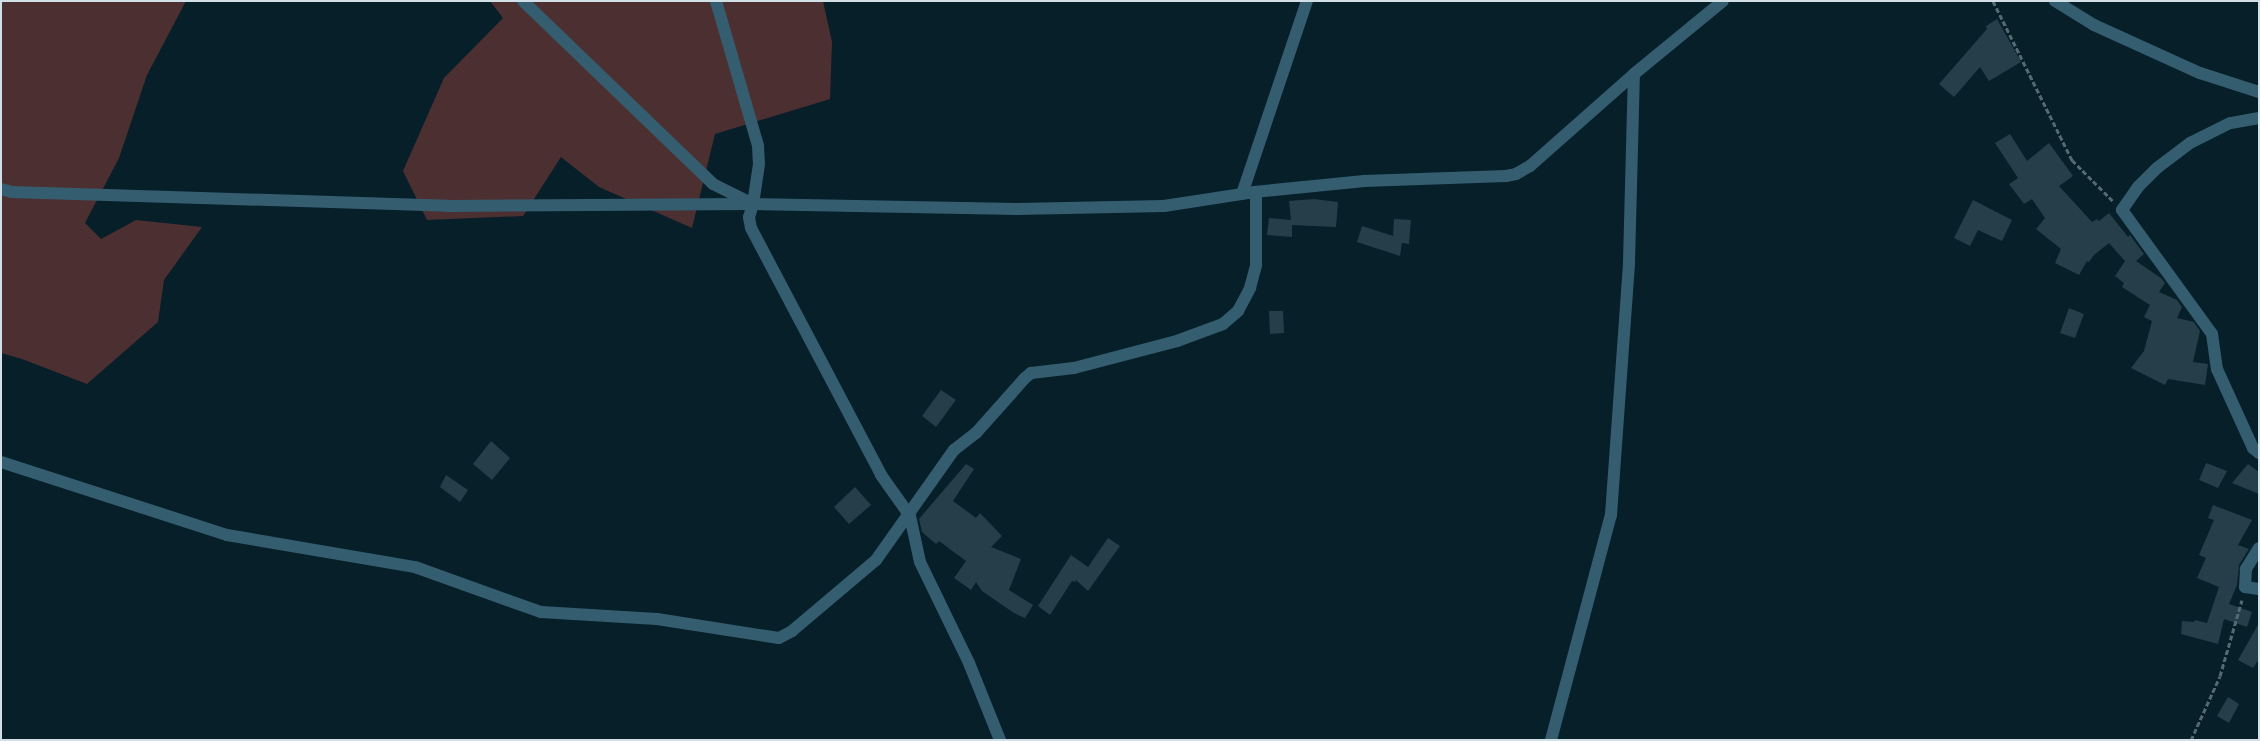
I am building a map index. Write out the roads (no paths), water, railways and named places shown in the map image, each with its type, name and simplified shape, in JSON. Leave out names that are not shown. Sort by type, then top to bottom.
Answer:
[{"type":"street","points":[[523,1],[714,184],[754,204]]},
{"type":"street","points":[[716,1],[758,146],[759,164],[754,204],[749,217],[751,228],[881,475],[910,516],[920,562],[969,663],[1000,740]]},
{"type":"street","points":[[1242,194],[1307,1]]},
{"type":"street","points":[[1,189],[12,192],[448,206],[754,204],[1027,209],[1164,206],[1256,192],[1364,181],[1506,176],[1516,174],[1530,166],[1634,74],[1723,1]]},
{"type":"street","points":[[2055,1],[2094,25],[2200,73],[2259,92]]},
{"type":"street","points":[[1552,740],[1611,515],[1629,262],[1634,74]]},
{"type":"street","points":[[2259,118],[2230,123],[2190,144],[2157,168],[2138,187],[2122,210],[2212,334],[2217,369],[2250,441],[2259,453]]},
{"type":"street","points":[[1,462],[227,535],[415,567],[541,612],[657,619],[778,638],[792,631],[876,560],[910,516],[954,450],[976,433],[1031,374],[1074,368],[1177,341],[1223,324],[1238,312],[1250,288],[1256,265],[1256,192]]},
{"type":"street","points":[[2259,548],[2246,569],[2245,587],[2259,589]]}]
